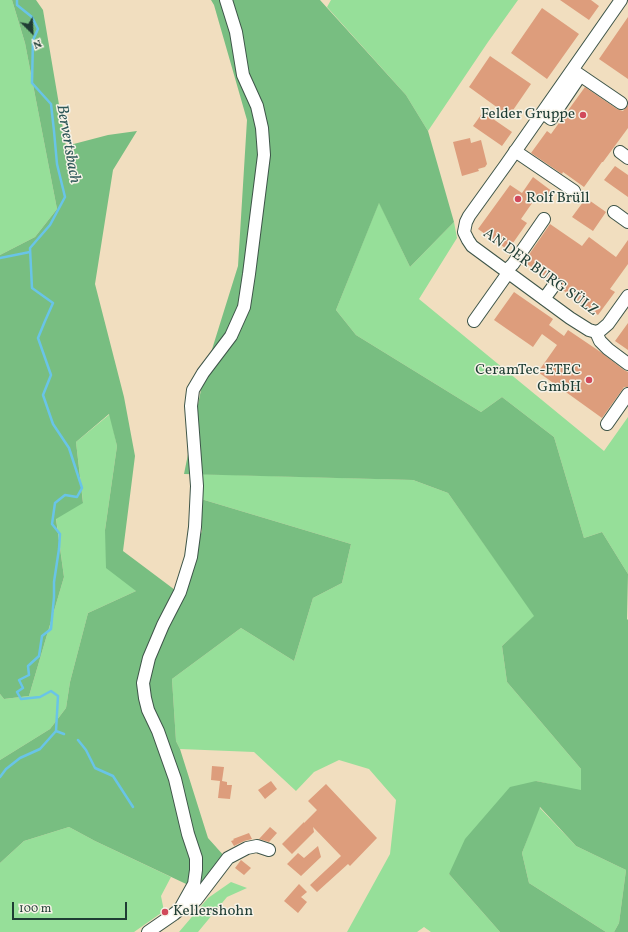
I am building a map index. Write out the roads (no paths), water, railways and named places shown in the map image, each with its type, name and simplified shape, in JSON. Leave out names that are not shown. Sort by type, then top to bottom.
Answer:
[{"type":"street","points":[[148,932],[180,909],[194,884],[196,858],[188,834],[175,779],[158,731],[148,710],[143,683],[149,658],[163,625],[180,592],[191,557],[195,527],[197,486],[191,406],[193,390],[203,373],[231,336],[244,307],[250,274],[264,155],[262,128],[257,106],[243,75],[236,32],[226,0]]},
{"type":"street","name":"AN DER BURG SÜLZ","points":[[621,0],[576,73],[543,113],[469,216],[464,232],[472,246],[582,326],[596,332],[602,330],[608,324],[627,300]]},
{"type":"street","points":[[576,73],[621,103]]},
{"type":"street","points":[[515,151],[574,191]]},
{"type":"street","points":[[614,212],[628,222]]},
{"type":"street","points":[[474,321],[544,219]]},
{"type":"street","points":[[544,299],[555,284]]},
{"type":"street","points":[[596,332],[600,341],[628,364]]},
{"type":"street","points":[[607,424],[628,394]]},
{"type":"street","points":[[180,909],[189,906],[196,900],[228,858],[247,848],[257,846],[269,850]]},
{"type":"waterway","name":"Bervertsbach","points":[[0,777],[6,769],[20,758],[40,749],[56,731],[58,696],[51,691],[40,697],[21,699],[17,692],[23,688],[19,680],[29,675],[28,666],[39,656],[42,636],[51,629],[54,582],[60,534],[52,524],[55,503],[65,495],[77,497],[82,488],[69,448],[53,424],[43,395],[51,375],[38,338],[53,303],[32,288],[30,248],[50,225],[65,197],[57,164],[51,104],[32,83],[33,40],[38,29],[32,17],[17,5],[17,0]]},
{"type":"waterway","points":[[0,258],[30,252]]},
{"type":"waterway","points":[[56,731],[64,734]]},
{"type":"waterway","points":[[78,740],[86,750],[95,768],[113,776],[133,807]]},
{"type":"place","name":"Felder Gruppe","points":[[583,115]]},
{"type":"place","name":"Rolf Brüll","points":[[518,199]]},
{"type":"place","name":"CeramTec-ETEC GmbH","points":[[589,380]]},
{"type":"place","name":"Kellershohn","points":[[165,912]]}]
